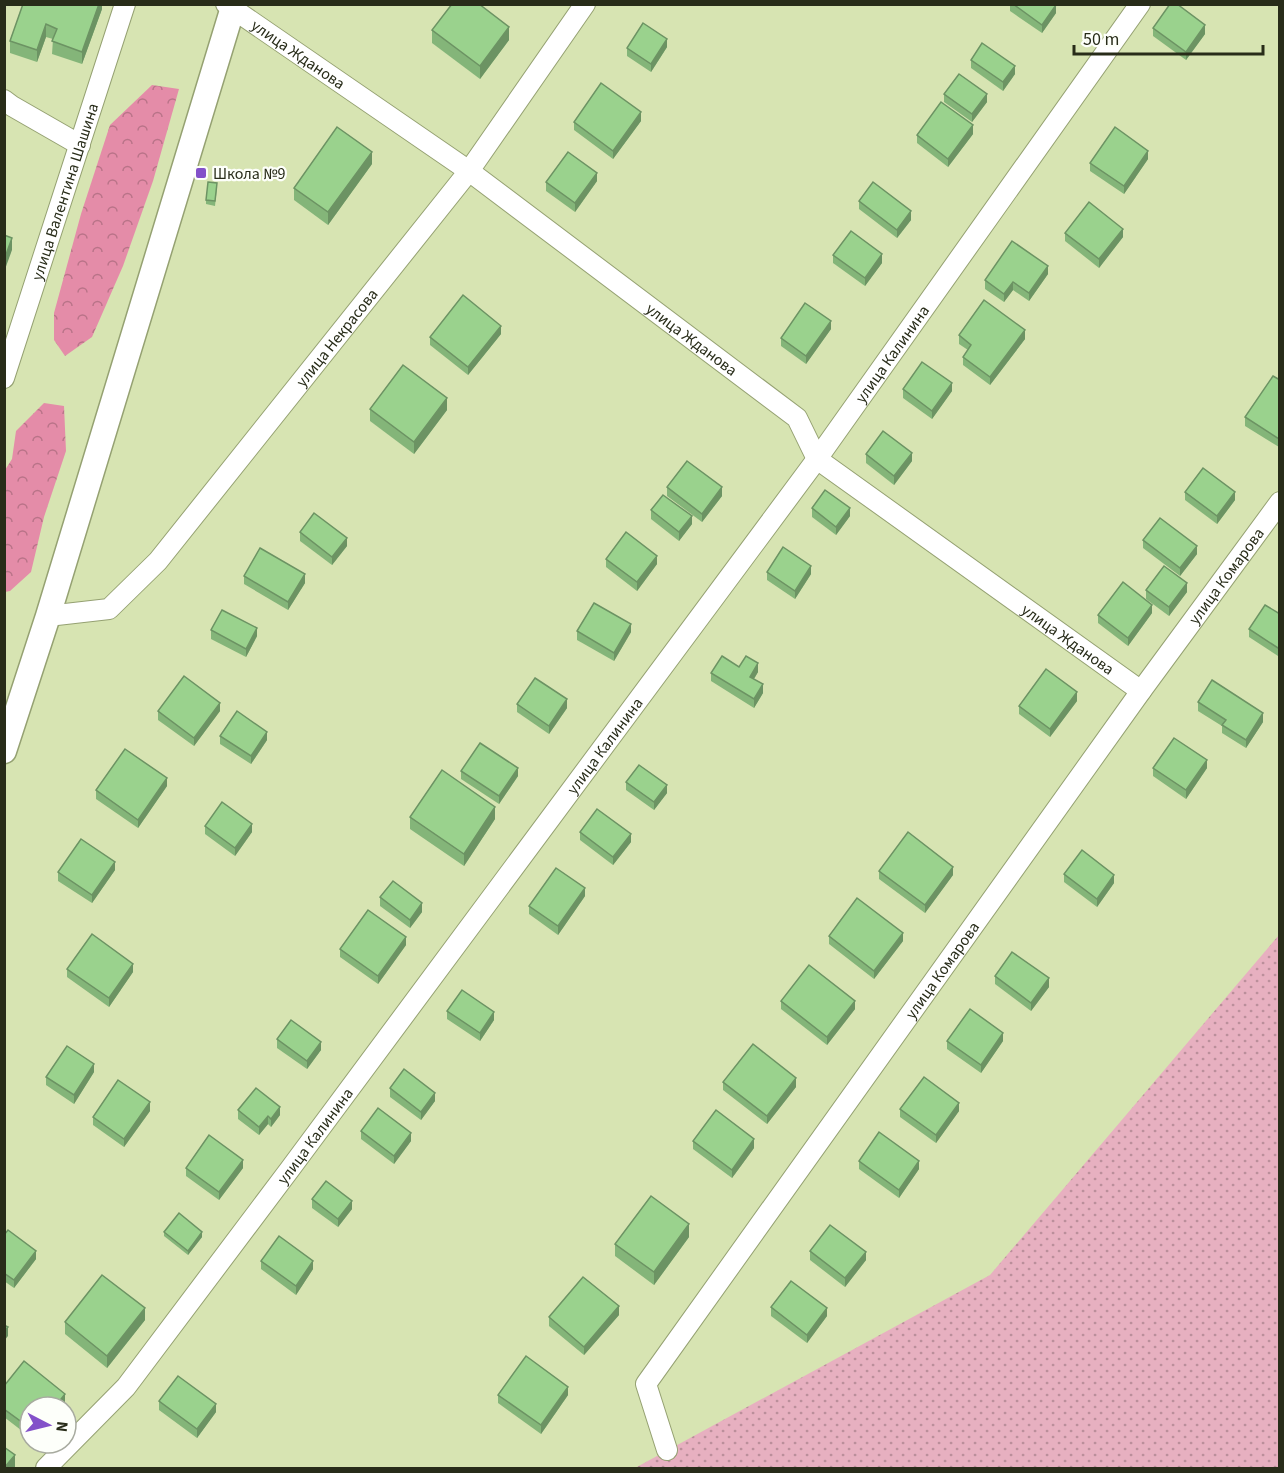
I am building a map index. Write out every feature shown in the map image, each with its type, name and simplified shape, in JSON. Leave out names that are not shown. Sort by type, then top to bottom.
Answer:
[{"type":"street","name":"улица Валентина Шашина","points":[[4,378],[125,4]]},
{"type":"street","name":"улица Некрасова","points":[[48,616],[109,609],[158,561],[470,171],[585,4]]},
{"type":"street","name":"улица Калинина","points":[[46,1468],[126,1387],[817,459],[1140,4]]},
{"type":"street","points":[[4,751],[48,616],[231,6]]},
{"type":"street","name":"улица Жданова","points":[[231,6],[470,171],[797,418],[817,459],[1141,691]]},
{"type":"street","points":[[4,100],[80,145]]},
{"type":"street","name":"улица Комарова","points":[[667,1450],[646,1384],[1141,691],[1280,502]]},
{"type":"green space","points":[[152,85],[179,89],[153,181],[123,266],[92,337],[65,356],[54,340],[54,313],[81,214],[110,125]]},
{"type":"green space","points":[[44,403],[64,406],[66,451],[44,517],[31,572],[10,591],[5,592],[5,470],[12,459],[16,431]]},
{"type":"shaded area","points":[[1279,935],[1279,1468],[635,1468],[990,1275]]},
{"type":"building","points":[[23,4],[99,4],[82,52],[52,41],[57,29],[46,24],[37,50],[10,41]]},
{"type":"building","points":[[452,4],[479,4],[509,27],[480,66],[432,30]]},
{"type":"building","points":[[1013,4],[1055,4],[1056,5],[1042,25]]},
{"type":"building","points":[[1170,4],[1177,4],[1205,25],[1186,52],[1153,28]]},
{"type":"building","points":[[643,23],[667,39],[651,64],[627,48]]},
{"type":"building","points":[[982,43],[1015,66],[1003,82],[971,60]]},
{"type":"building","points":[[959,74],[987,94],[972,114],[944,94]]},
{"type":"building","points":[[601,83],[641,112],[613,151],[574,122]]},
{"type":"building","points":[[941,102],[973,125],[948,159],[917,135]]},
{"type":"building","points":[[337,127],[372,152],[328,212],[294,188]]},
{"type":"building","points":[[1115,127],[1148,151],[1124,186],[1090,163]]},
{"type":"building","points":[[568,152],[597,173],[575,203],[546,182]]},
{"type":"building","points":[[208,182],[217,183],[215,201],[206,200]]},
{"type":"building","points":[[873,182],[911,211],[897,230],[859,201]]},
{"type":"building","points":[[1089,202],[1123,229],[1099,259],[1065,233]]},
{"type":"building","points":[[851,231],[882,254],[865,278],[833,255]]},
{"type":"building","points":[[4,235],[12,238],[4,260]]},
{"type":"building","points":[[1012,241],[1048,266],[1029,293],[1013,282],[1004,294],[985,280]]},
{"type":"building","points":[[463,295],[501,326],[468,367],[430,337]]},
{"type":"building","points":[[984,300],[1025,330],[990,377],[963,357],[971,345],[959,335]]},
{"type":"building","points":[[805,303],[831,321],[806,356],[781,338]]},
{"type":"building","points":[[922,362],[952,383],[932,411],[903,389]]},
{"type":"building","points":[[403,365],[447,398],[414,442],[370,409]]},
{"type":"building","points":[[1273,376],[1280,380],[1279,439],[1245,417]]},
{"type":"building","points":[[883,431],[912,453],[894,476],[866,454]]},
{"type":"building","points":[[687,461],[722,487],[702,514],[667,487]]},
{"type":"building","points":[[1203,468],[1235,492],[1217,516],[1185,492]]},
{"type":"building","points":[[825,490],[850,508],[836,527],[812,508]]},
{"type":"building","points":[[663,495],[692,516],[679,532],[651,510]]},
{"type":"building","points":[[314,513],[347,538],[332,557],[300,532]]},
{"type":"building","points":[[1160,518],[1197,546],[1180,568],[1143,540]]},
{"type":"building","points":[[626,532],[657,556],[637,582],[606,559]]},
{"type":"building","points":[[783,547],[811,566],[795,591],[767,572]]},
{"type":"building","points":[[260,548],[305,574],[288,602],[244,576]]},
{"type":"building","points":[[1164,566],[1187,583],[1169,607],[1146,590]]},
{"type":"building","points":[[1123,582],[1152,605],[1128,638],[1098,615]]},
{"type":"building","points":[[594,603],[631,624],[614,653],[577,631]]},
{"type":"building","points":[[1265,605],[1280,614],[1280,646],[1278,648],[1249,629]]},
{"type":"building","points":[[222,610],[257,628],[246,649],[211,630]]},
{"type":"building","points":[[722,656],[739,667],[746,656],[758,663],[750,677],[763,684],[754,699],[711,673]]},
{"type":"building","points":[[1046,669],[1077,692],[1050,729],[1019,706]]},
{"type":"building","points":[[184,676],[220,703],[194,738],[158,711]]},
{"type":"building","points":[[535,678],[567,699],[549,726],[517,704]]},
{"type":"building","points":[[1212,680],[1263,713],[1246,740],[1222,725],[1226,720],[1198,702]]},
{"type":"building","points":[[237,711],[267,732],[251,756],[220,736]]},
{"type":"building","points":[[1174,738],[1207,760],[1186,790],[1153,768]]},
{"type":"building","points":[[480,743],[518,768],[499,796],[461,771]]},
{"type":"building","points":[[125,749],[167,778],[138,820],[96,790]]},
{"type":"building","points":[[639,765],[667,785],[654,802],[626,782]]},
{"type":"building","points":[[442,770],[495,807],[464,854],[410,817]]},
{"type":"building","points":[[222,802],[252,824],[235,848],[205,826]]},
{"type":"building","points":[[597,809],[631,834],[613,857],[580,832]]},
{"type":"building","points":[[908,832],[953,867],[925,905],[879,871]]},
{"type":"building","points":[[81,839],[115,862],[92,895],[58,872]]},
{"type":"building","points":[[1082,850],[1114,875],[1097,899],[1064,874]]},
{"type":"building","points":[[556,868],[585,888],[558,926],[529,906]]},
{"type":"building","points":[[393,881],[422,903],[410,920],[380,897]]},
{"type":"building","points":[[857,898],[903,933],[874,971],[829,936]]},
{"type":"building","points":[[368,910],[406,937],[378,976],[340,949]]},
{"type":"building","points":[[92,934],[133,964],[109,998],[67,969]]},
{"type":"building","points":[[1012,952],[1049,978],[1031,1003],[995,976]]},
{"type":"building","points":[[809,965],[855,1001],[827,1037],[781,1001]]},
{"type":"building","points":[[462,990],[494,1012],[480,1033],[447,1011]]},
{"type":"building","points":[[970,1009],[1003,1033],[981,1065],[947,1041]]},
{"type":"building","points":[[291,1020],[321,1042],[307,1061],[277,1039]]},
{"type":"building","points":[[753,1044],[796,1078],[767,1116],[723,1082]]},
{"type":"building","points":[[67,1046],[94,1064],[74,1095],[46,1077]]},
{"type":"building","points":[[404,1069],[435,1093],[421,1112],[390,1088]]},
{"type":"building","points":[[924,1077],[959,1103],[936,1135],[900,1109]]},
{"type":"building","points":[[118,1080],[150,1102],[124,1139],[93,1117]]},
{"type":"building","points":[[256,1088],[280,1107],[271,1119],[268,1116],[259,1127],[238,1110]]},
{"type":"building","points":[[378,1108],[411,1133],[394,1156],[361,1131]]},
{"type":"building","points":[[716,1110],[754,1139],[732,1170],[693,1141]]},
{"type":"building","points":[[879,1132],[919,1161],[899,1190],[859,1161]]},
{"type":"building","points":[[209,1135],[243,1160],[219,1192],[186,1168]]},
{"type":"building","points":[[326,1181],[352,1201],[338,1219],[312,1199]]},
{"type":"building","points":[[651,1196],[689,1224],[654,1272],[615,1244]]},
{"type":"building","points":[[179,1213],[202,1232],[188,1251],[164,1232]]},
{"type":"building","points":[[830,1225],[866,1252],[845,1278],[810,1251]]},
{"type":"building","points":[[8,1230],[36,1251],[14,1280],[4,1273],[4,1235]]},
{"type":"building","points":[[279,1236],[313,1261],[296,1286],[261,1261]]},
{"type":"building","points":[[102,1275],[145,1308],[107,1356],[65,1322]]},
{"type":"building","points":[[583,1277],[619,1306],[584,1347],[549,1317]]},
{"type":"building","points":[[791,1281],[827,1308],[807,1335],[771,1307]]},
{"type":"building","points":[[526,1356],[568,1387],[541,1425],[498,1395]]},
{"type":"building","points":[[24,1361],[65,1394],[18,1395],[18,1419],[4,1409],[4,1386]]},
{"type":"building","points":[[178,1376],[216,1404],[197,1429],[159,1401]]},
{"type":"building","points":[[4,1447],[15,1455],[4,1468]]},
{"type":"place","name":"Школа №9","points":[[201,173]]}]
